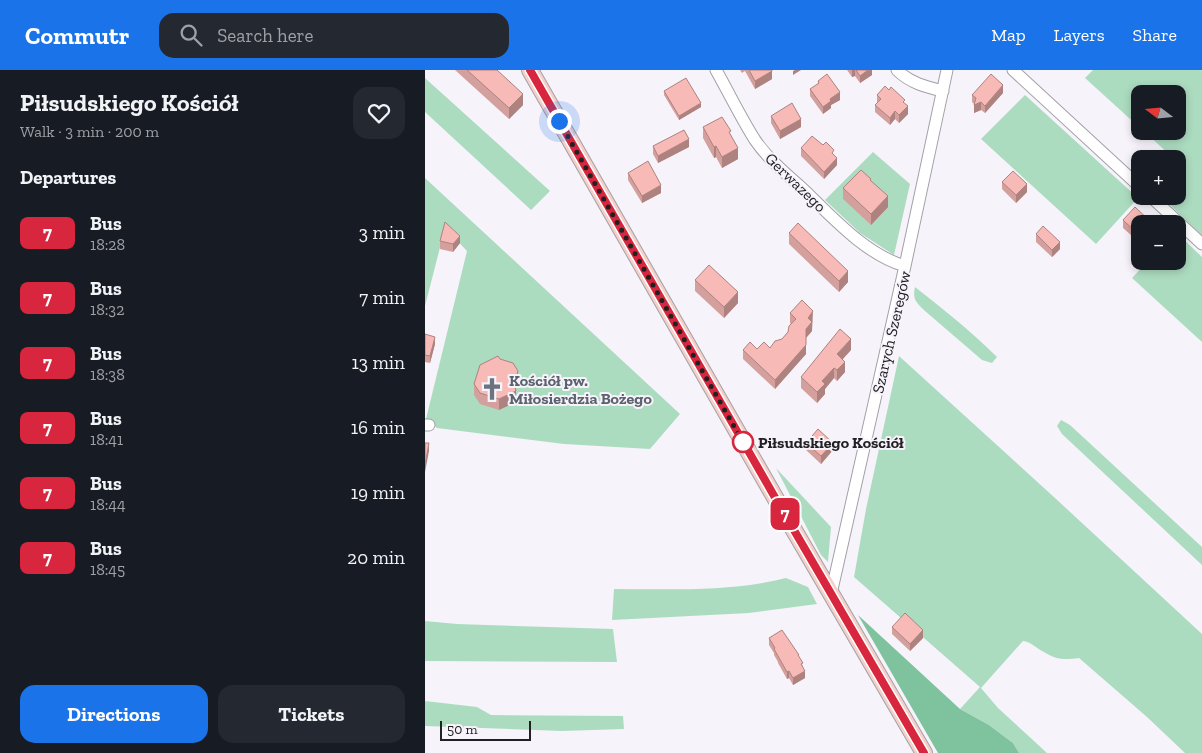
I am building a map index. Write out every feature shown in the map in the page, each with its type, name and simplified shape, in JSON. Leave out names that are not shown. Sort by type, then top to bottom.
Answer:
[{"type":"street","points":[[530,70],[924,753]]},
{"type":"street","name":"Gerwazego","points":[[716,70],[755,139],[772,160],[860,241],[886,260],[905,266]]},
{"type":"street","points":[[897,70],[911,81],[943,91]]},
{"type":"street","name":"Szarych Szeregów","points":[[831,594],[947,70]]},
{"type":"street","points":[[1013,70],[1131,179]]},
{"type":"street","points":[[1160,205],[1202,244]]},
{"type":"green space","points":[[1093,70],[1202,70],[1202,236],[1186,220],[1186,215],[1180,215],[1170,205],[1186,205],[1186,150],[1164,150],[1154,140],[1186,140],[1186,85],[1131,85],[1131,120],[1085,78]]},
{"type":"green space","points":[[425,78],[550,191],[531,210],[425,112]]},
{"type":"green space","points":[[1025,95],[1131,192],[1132,205],[1096,244],[981,139]]},
{"type":"green space","points":[[873,152],[910,184],[894,255],[860,233],[825,200]]},
{"type":"green space","points":[[425,178],[680,414],[650,449],[564,444],[437,428],[426,419],[467,251],[445,228],[425,306]]},
{"type":"green space","points":[[1186,242],[1202,257],[1202,342],[1132,278],[1140,270],[1186,270]]},
{"type":"green space","points":[[915,287],[967,329],[997,357],[992,363],[982,360],[922,308],[915,298]]},
{"type":"green space","points":[[899,356],[1202,634],[1202,753],[1185,753],[1079,658],[1057,658],[1023,641],[981,688],[998,708],[1047,753],[1019,753],[1013,743],[989,725],[960,709],[980,687],[854,577],[866,509]]},
{"type":"green space","points":[[1061,420],[1070,425],[1202,547],[1202,565],[1062,434],[1057,426]]},
{"type":"green space","points":[[776,468],[831,527],[828,562],[821,555]]},
{"type":"green space","points":[[786,578],[808,587],[817,604],[749,613],[612,620],[614,589],[722,588]]},
{"type":"green space","points":[[858,615],[960,709],[989,725],[1013,743],[1019,753],[938,753]]},
{"type":"green space","points":[[425,621],[457,624],[613,629],[617,662],[425,661]]},
{"type":"green space","points":[[425,701],[477,707],[491,715],[623,716],[624,729],[562,731],[425,726]]},
{"type":"building","points":[[467,70],[497,70],[523,94],[509,108]]},
{"type":"building","points":[[749,70],[772,70],[772,71],[755,81]]},
{"type":"building","points":[[856,70],[868,70],[860,76]]},
{"type":"building","points":[[827,74],[840,92],[823,107],[810,89]]},
{"type":"building","points":[[991,74],[1003,85],[985,106],[981,102],[974,105],[976,98],[972,95]]},
{"type":"building","points":[[686,78],[701,103],[679,116],[664,91]]},
{"type":"building","points":[[885,86],[889,90],[891,87],[905,100],[903,102],[908,106],[899,115],[895,111],[890,118],[875,105],[881,99],[877,95]]},
{"type":"building","points":[[792,103],[801,119],[780,131],[771,116]]},
{"type":"building","points":[[722,117],[731,131],[729,132],[738,148],[722,157],[703,127]]},
{"type":"building","points":[[684,130],[689,139],[658,156],[653,146]]},
{"type":"building","points":[[812,136],[823,145],[826,142],[834,150],[832,153],[837,158],[824,172],[801,148]]},
{"type":"building","points":[[648,161],[661,185],[642,196],[628,173]]},
{"type":"building","points":[[861,170],[888,196],[871,214],[843,188]]},
{"type":"building","points":[[1013,171],[1027,184],[1016,195],[1002,182]]},
{"type":"building","points":[[1135,207],[1143,215],[1131,215],[1131,228],[1123,220]]},
{"type":"building","points":[[445,222],[460,236],[453,244],[440,241]]},
{"type":"building","points":[[798,223],[848,271],[839,281],[789,233]]},
{"type":"building","points":[[1043,226],[1060,242],[1052,250],[1036,234]]},
{"type":"building","points":[[709,265],[738,292],[724,307],[695,280]]},
{"type":"building","points":[[802,300],[813,311],[808,318],[812,322],[806,329],[806,345],[775,380],[743,350],[750,342],[757,349],[764,342],[770,348],[775,341],[782,339],[788,332],[789,326],[796,319],[790,313]]},
{"type":"building","points":[[840,329],[851,339],[837,354],[845,362],[837,370],[834,368],[822,381],[825,384],[817,392],[801,377]]},
{"type":"building","points":[[425,334],[435,337],[430,356],[425,355]]},
{"type":"building","points":[[498,356],[500,359],[513,363],[518,371],[514,384],[516,391],[499,399],[480,393],[474,384],[480,365]]},
{"type":"building","points":[[818,429],[833,443],[821,456],[806,443]]},
{"type":"building","points":[[425,443],[429,443],[425,465]]},
{"type":"building","points":[[905,613],[923,630],[910,644],[892,627]]},
{"type":"building","points":[[782,630],[799,655],[805,671],[793,678],[789,671],[787,672],[769,638]]},
{"type":"bus line","name":"7","points":[[530,70],[924,753]]},
{"type":"place","name":"Kościół pw. Miłosierdzia Bożego","points":[[492,389]]},
{"type":"place","name":"Piłsudskiego Kościół","points":[[743,442]]},
{"type":"route","points":[[559,121],[743,442]]}]
